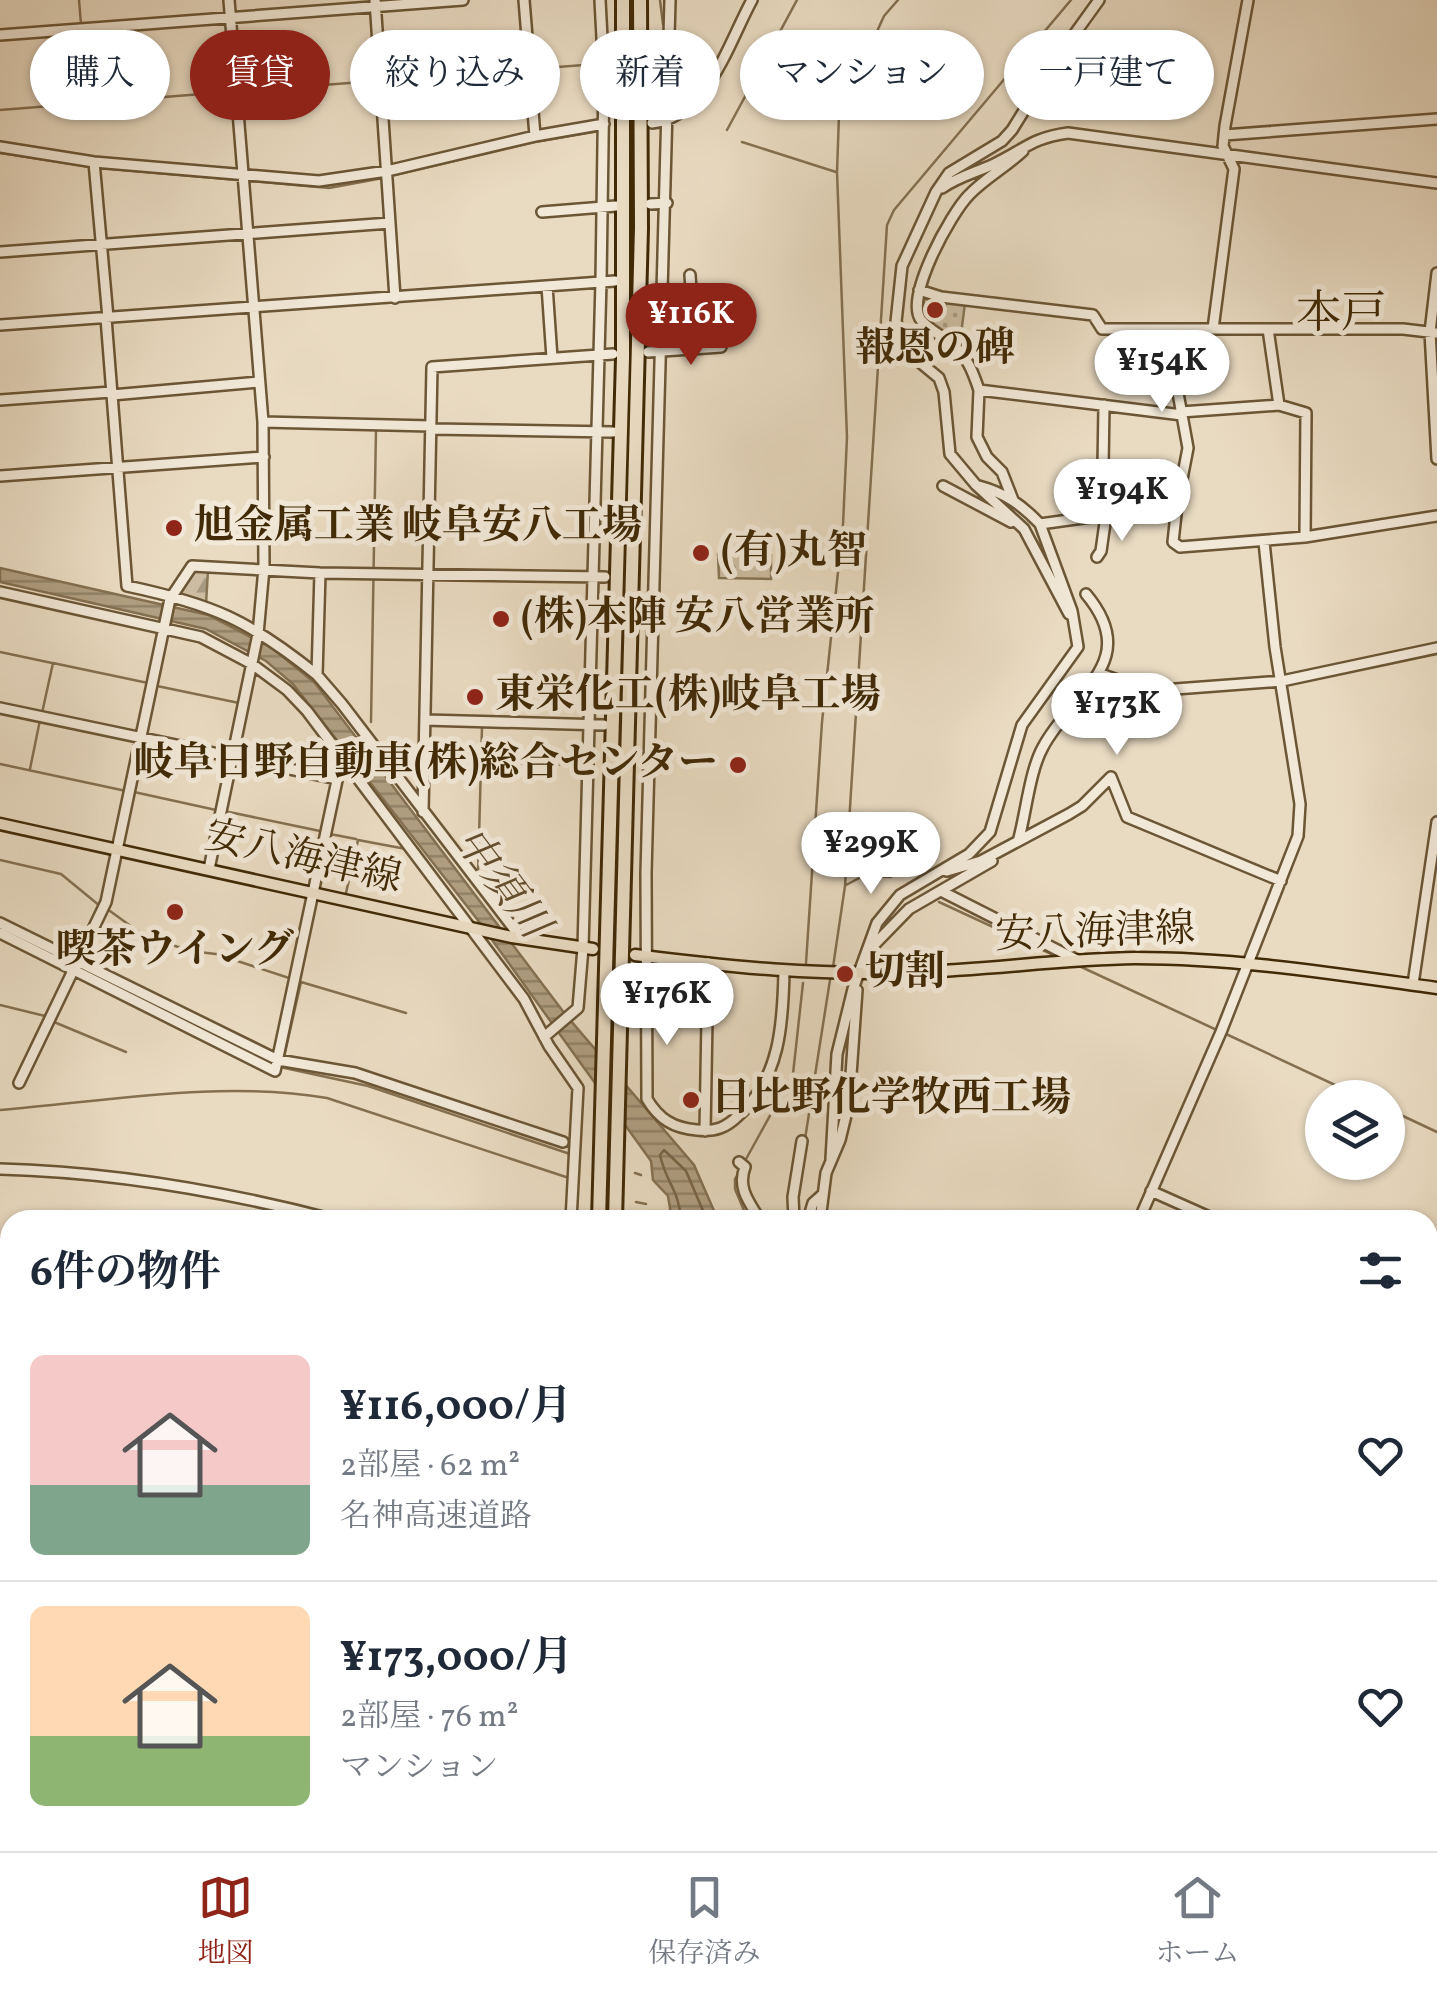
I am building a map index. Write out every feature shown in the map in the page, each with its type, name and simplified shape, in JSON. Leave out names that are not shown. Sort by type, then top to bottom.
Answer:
[{"type":"highway","points":[[599,1210],[623,358],[622,0]]},
{"type":"highway","points":[[616,1210],[641,228],[643,0]]},
{"type":"main road","name":"安八海津線","points":[[0,824],[516,938],[588,948]]},
{"type":"main road","name":"安八海津線","points":[[641,956],[784,971],[859,972],[920,972],[1133,958],[1248,962],[1437,988]]},
{"type":"street","points":[[209,869],[258,632],[264,568],[263,422],[228,0]]},
{"type":"street","points":[[0,35],[376,3],[463,0]]},
{"type":"street","points":[[524,0],[535,136]]},
{"type":"street","points":[[547,1035],[575,1014],[588,948],[590,724],[600,578],[598,430],[604,126],[600,0]]},
{"type":"street","points":[[670,0],[667,202],[656,278],[653,352],[654,579],[641,956],[647,1098],[654,1111],[674,1126],[714,1131],[729,1124],[766,1083],[774,1062],[784,971]]},
{"type":"street","points":[[652,123],[667,121],[701,96],[752,0]]},
{"type":"street","points":[[1076,625],[1024,529],[976,485],[950,454],[944,392],[938,378],[910,354],[896,328],[902,266],[936,192],[949,173],[1002,141],[1012,130],[1099,0]]},
{"type":"street","points":[[1213,329],[1234,169],[1223,146],[1224,135],[1248,0]]},
{"type":"street","points":[[376,3],[395,298]]},
{"type":"street","points":[[1224,135],[1437,119]]},
{"type":"street","points":[[0,147],[94,162],[319,181],[388,171],[535,136],[616,126]]},
{"type":"street","points":[[936,192],[964,173],[994,164],[1042,136],[1068,133],[1437,183]]},
{"type":"street","points":[[1014,500],[1002,472],[987,457],[977,437],[979,390],[970,363],[919,318],[916,307],[919,290],[950,217],[971,192],[1002,170],[1027,144]]},
{"type":"street","points":[[94,162],[127,586],[225,612],[316,675],[342,704],[516,938]]},
{"type":"street","points":[[650,204],[667,202]]},
{"type":"street","points":[[542,212],[616,206]]},
{"type":"street","points":[[0,252],[390,223]]},
{"type":"street","points":[[1437,273],[1433,332],[1437,459]]},
{"type":"street","points":[[690,276],[695,348]]},
{"type":"street","points":[[0,325],[615,281]]},
{"type":"street","points":[[547,286],[552,358]]},
{"type":"street","points":[[919,290],[1093,315],[1102,329],[1433,332]]},
{"type":"street","points":[[1268,328],[1280,405]]},
{"type":"street","points":[[1174,329],[1172,360],[1188,448],[1174,542],[1180,547],[1264,542],[1437,516]]},
{"type":"street","points":[[653,352],[721,346]]},
{"type":"street","points":[[422,812],[432,367],[614,354]]},
{"type":"street","points":[[0,400],[259,382]]},
{"type":"street","points":[[979,390],[1182,414],[1280,405],[1306,413],[1305,537]]},
{"type":"street","points":[[1097,558],[1101,551],[1102,516],[1091,470],[1103,467],[1104,405]]},
{"type":"street","points":[[263,422],[613,432]]},
{"type":"street","points":[[0,476],[264,457]]},
{"type":"street","points":[[821,1210],[831,1159],[849,1103],[859,972],[876,923],[888,906],[914,885],[969,854],[990,832],[1022,725],[1078,647],[1076,625],[1040,524],[1002,492],[976,485]]},
{"type":"street","points":[[944,486],[1024,529]]},
{"type":"street","points":[[1040,524],[1177,505]]},
{"type":"street","points":[[1143,1210],[1298,836],[1300,804],[1274,647],[1264,542]]},
{"type":"street","points":[[19,1083],[106,902],[170,597],[192,566],[600,578]]},
{"type":"street","points":[[316,675],[320,572]]},
{"type":"street","points":[[642,578],[654,579]]},
{"type":"street","points":[[0,592],[201,637],[252,662],[297,700],[343,755],[524,999],[578,1088],[571,1210]]},
{"type":"street","points":[[869,949],[909,909],[994,860],[1015,841],[1041,749],[1100,674],[1108,654],[1108,630],[1102,612],[1086,594]]},
{"type":"street","points":[[1100,674],[1149,691],[1282,681],[1437,648]]},
{"type":"street","points":[[0,708],[337,779]]},
{"type":"street","points":[[425,720],[604,724]]},
{"type":"street","points":[[637,725],[650,725]]},
{"type":"street","points":[[0,923],[275,1070],[343,755],[364,739]]},
{"type":"street","points":[[940,873],[981,861],[1082,806],[1111,776],[1127,817],[1281,881]]},
{"type":"street","points":[[1413,984],[1437,822]]},
{"type":"street","points":[[586,871],[600,872]]},
{"type":"street","points":[[633,873],[646,873]]},
{"type":"street","points":[[942,890],[1078,960]]},
{"type":"street","points":[[0,933],[75,965]]},
{"type":"street","points":[[705,1131],[708,963]]},
{"type":"street","points":[[278,1060],[355,1073],[562,1142]]},
{"type":"street","points":[[794,1210],[802,1141]]},
{"type":"street","points":[[739,1162],[745,1167],[743,1190],[754,1210]]},
{"type":"street","points":[[0,1169],[50,1170],[167,1184],[288,1210]]},
{"type":"street","points":[[1151,1191],[1194,1210]]},
{"type":"street","points":[[811,1210],[822,1195]]},
{"type":"green space","points":[[924,299],[965,303],[960,342],[939,333],[921,317]]},
{"type":"green space","points":[[718,554],[771,555],[771,579],[719,578]]},
{"type":"green space","points":[[193,570],[208,570],[206,604],[175,594]]},
{"type":"water","points":[[0,568],[208,615],[272,648],[315,683],[565,1014],[694,1165],[714,1210],[670,1210],[668,1196],[653,1180],[651,1161],[477,919],[293,684],[266,661],[206,629],[0,582]]},
{"type":"waterway","points":[[79,0],[81,24]]},
{"type":"waterway","points":[[660,0],[663,24]]},
{"type":"waterway","points":[[727,130],[797,0]]},
{"type":"waterway","points":[[806,963],[847,437],[837,172],[839,115],[884,16],[898,0]]},
{"type":"waterway","points":[[833,967],[845,886],[887,225],[894,210],[1071,0]]},
{"type":"waterway","points":[[330,84],[580,65]]},
{"type":"waterway","points":[[170,97],[190,95]]},
{"type":"waterway","points":[[0,110],[30,108]]},
{"type":"waterway","points":[[391,176],[599,131]]},
{"type":"waterway","points":[[742,142],[836,172]]},
{"type":"waterway","points":[[0,153],[92,167]]},
{"type":"waterway","points":[[100,168],[238,180]]},
{"type":"waterway","points":[[251,181],[329,188],[383,178]]},
{"type":"waterway","points":[[371,722],[376,429]]},
{"type":"waterway","points":[[0,652],[52,663]]},
{"type":"waterway","points":[[42,713],[53,663],[148,683]]},
{"type":"waterway","points":[[157,686],[239,703]]},
{"type":"waterway","points":[[30,769],[40,720]]},
{"type":"waterway","name":"中須川","points":[[478,874],[482,727]]},
{"type":"waterway","points":[[481,763],[583,765]]},
{"type":"waterway","points":[[0,764],[126,791]]},
{"type":"waterway","points":[[134,792],[216,810]]},
{"type":"waterway","points":[[229,812],[320,831]]},
{"type":"waterway","points":[[330,834],[356,839]]},
{"type":"waterway","points":[[346,893],[358,840],[406,849]]},
{"type":"waterway","points":[[0,860],[61,874],[100,906]]},
{"type":"waterway","points":[[846,885],[863,876],[891,877]]},
{"type":"waterway","points":[[939,902],[1060,958]]},
{"type":"waterway","points":[[110,911],[143,935],[289,978]]},
{"type":"waterway","points":[[1077,965],[1219,1031]]},
{"type":"waterway","points":[[0,1005],[45,1016],[67,974]]},
{"type":"waterway","points":[[92,974],[273,1063]]},
{"type":"waterway","points":[[805,1139],[830,980]]},
{"type":"waterway","points":[[284,1057],[301,982],[406,1013]]},
{"type":"waterway","points":[[744,1210],[735,1179],[793,1074],[803,983]]},
{"type":"waterway","points":[[54,1022],[126,1052]]},
{"type":"waterway","points":[[1226,1034],[1324,1080]]},
{"type":"waterway","points":[[280,1067],[368,1086],[573,1155]]},
{"type":"waterway","points":[[0,1110],[164,1094],[287,1093],[327,1098],[569,1178]]},
{"type":"waterway","points":[[1405,1117],[1437,1132]]},
{"type":"waterway","points":[[635,1173],[641,1175]]},
{"type":"waterway","points":[[636,1202],[646,1204]]},
{"type":"place","name":"報恩の碑","points":[[935,310]]},
{"type":"place","name":"旭金属工業 岐阜安八工場","points":[[174,528]]},
{"type":"place","name":"(有)丸智","points":[[701,553]]},
{"type":"place","name":"(株)本陣 安八営業所","points":[[501,619]]},
{"type":"place","name":"東栄化工(株)岐阜工場","points":[[475,697]]},
{"type":"place","name":"岐阜日野自動車(株)総合センター","points":[[738,765]]},
{"type":"place","name":"喫茶ウイング","points":[[175,912]]},
{"type":"place","name":"切割","points":[[845,974]]},
{"type":"place","name":"日比野化学牧西工場","points":[[691,1100]]},
{"type":"district","name":"本戸","points":[[1341,315]]}]
